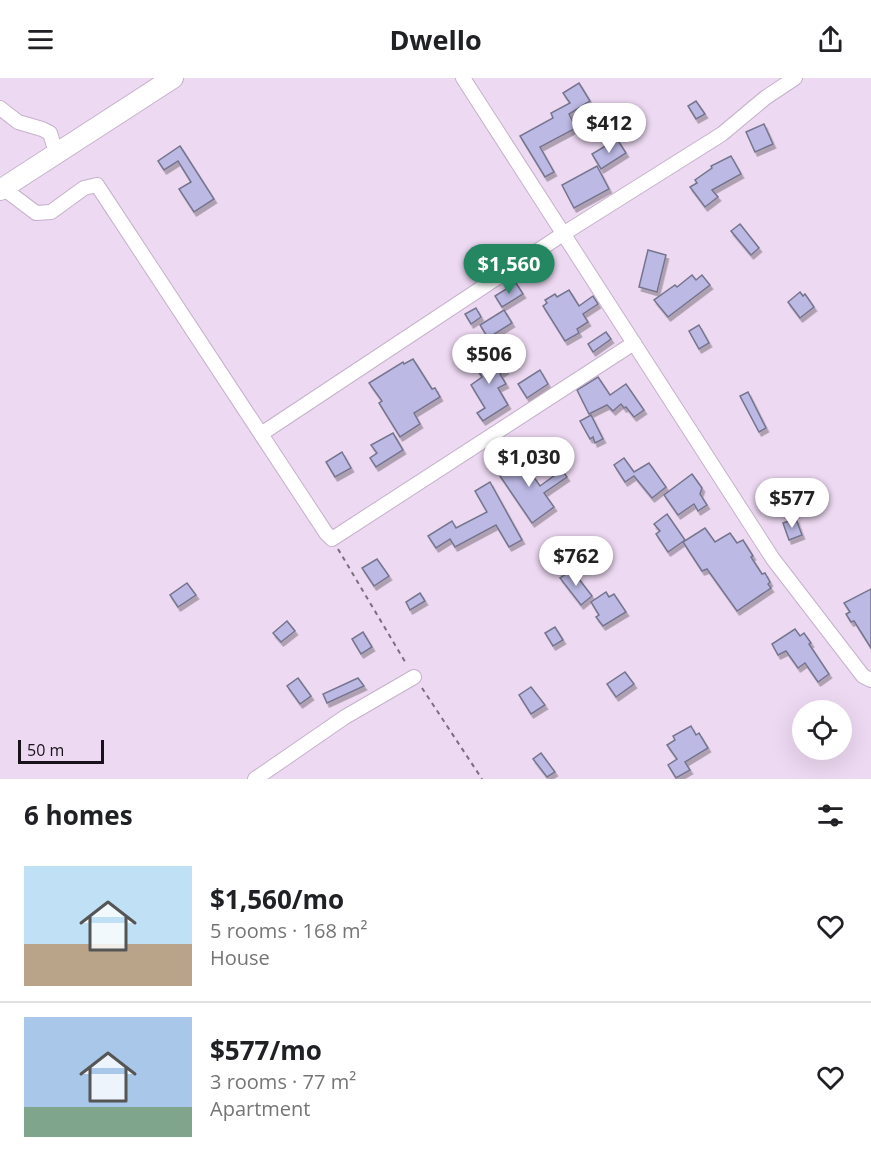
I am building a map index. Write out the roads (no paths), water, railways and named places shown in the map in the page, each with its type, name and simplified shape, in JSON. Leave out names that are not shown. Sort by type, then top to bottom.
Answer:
[{"type":"highway","points":[[1,189],[173,78]]},
{"type":"street","points":[[463,78],[773,559],[863,676],[871,680]]},
{"type":"street","points":[[261,434],[563,234],[722,134],[765,98],[795,78]]},
{"type":"street","points":[[0,108],[18,122],[50,133],[56,153]]},
{"type":"street","points":[[1,189],[36,213],[51,212],[84,188],[98,185],[332,539],[634,343]]},
{"type":"street","points":[[255,779],[345,717],[414,677]]}]
